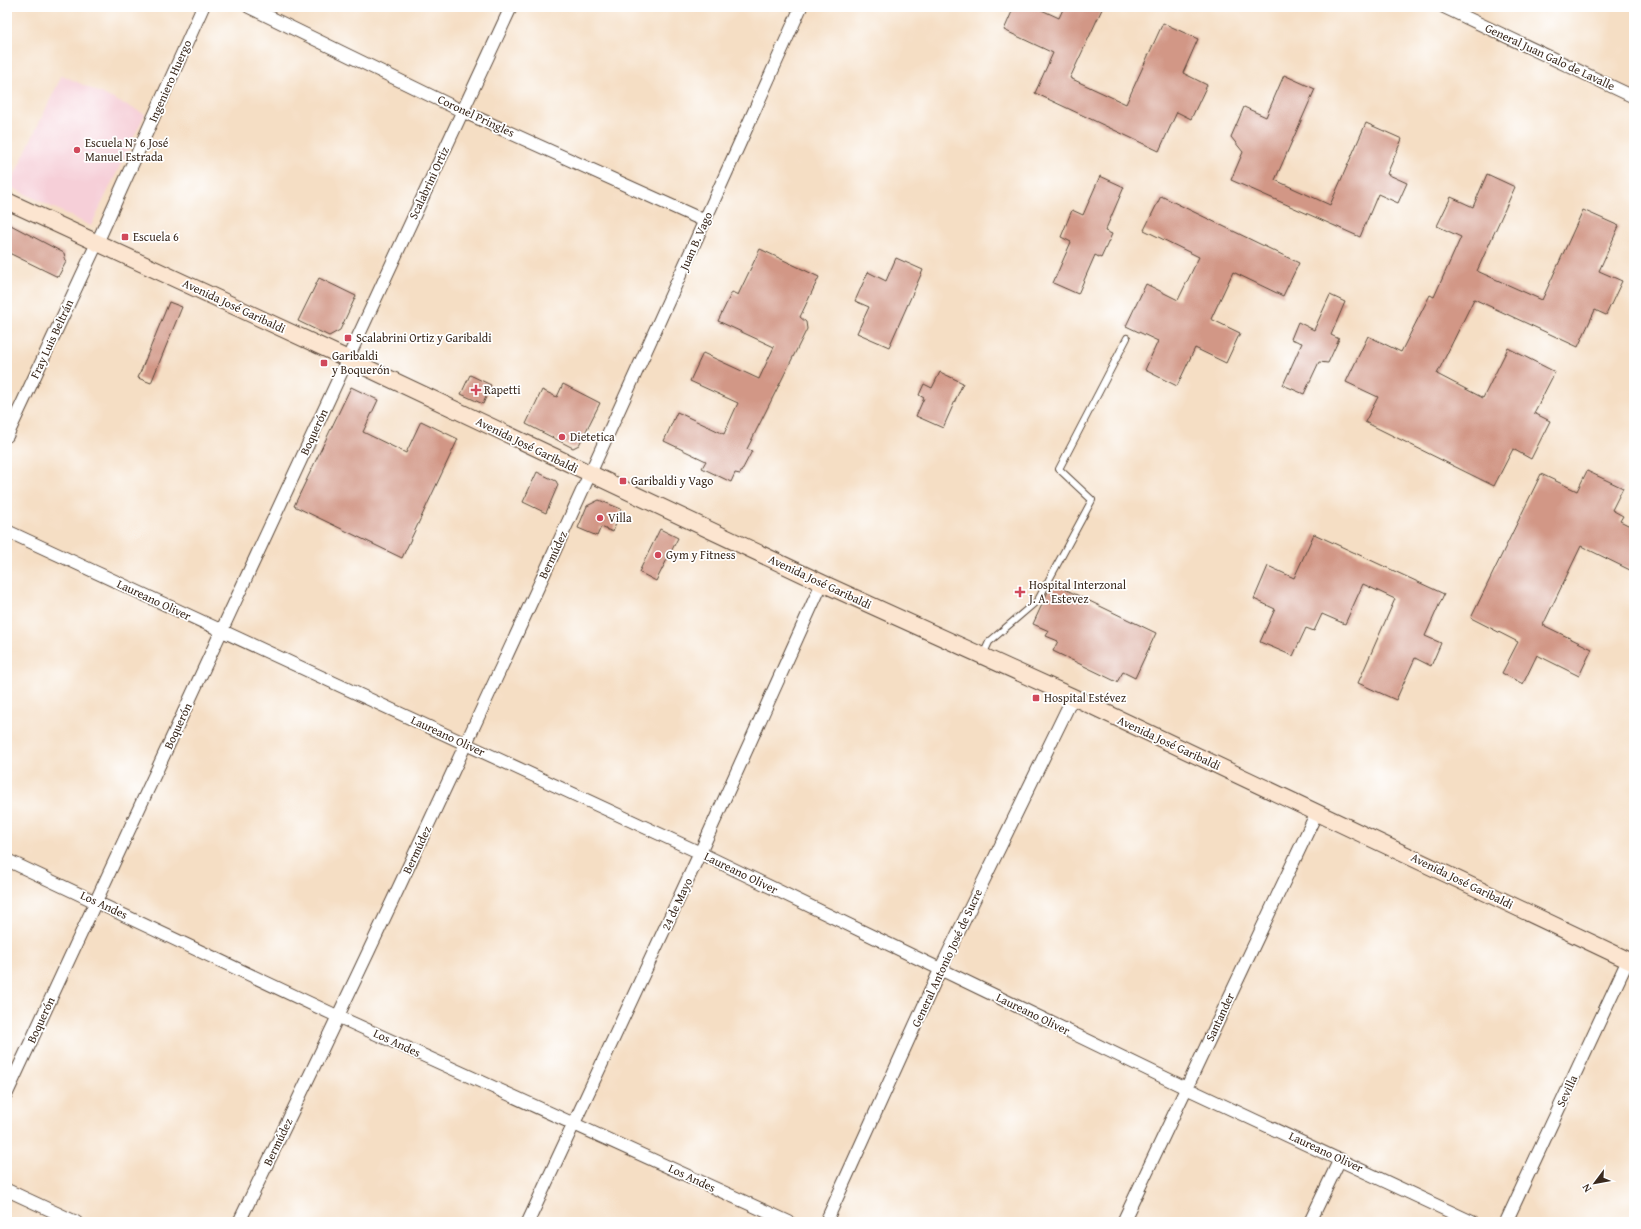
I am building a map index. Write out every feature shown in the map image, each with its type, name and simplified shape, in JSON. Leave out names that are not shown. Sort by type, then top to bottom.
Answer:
[{"type":"main road","name":"Avenida José Garibaldi","points":[[7,201],[348,359],[822,584],[1073,697],[1631,962]]},
{"type":"street","name":"Ingeniero Huergo","points":[[97,243],[203,7]]},
{"type":"street","name":"Coronel Pringles","points":[[249,7],[462,111],[705,221]]},
{"type":"street","name":"Scalabrini Ortiz","points":[[348,359],[511,7]]},
{"type":"street","name":"Juan B. Vago","points":[[590,475],[801,7]]},
{"type":"street","name":"General Juan Galo de Lavalle","points":[[1444,7],[1634,97]]},
{"type":"street","name":"Fray Luis Beltrán","points":[[7,436],[97,243]]},
{"type":"street","name":"Boquerón","points":[[7,1093],[348,359]]},
{"type":"street","name":"Bermúdez","points":[[239,1222],[339,1016],[590,475]]},
{"type":"street","name":"Laureano Oliver","points":[[7,531],[700,853],[1186,1088],[1472,1222]]},
{"type":"street","name":"24 de Mayo","points":[[528,1222],[700,853],[822,584]]},
{"type":"street","name":"General Antonio José de Sucre","points":[[826,1222],[940,970],[1073,697]]},
{"type":"street","name":"Santander","points":[[1123,1222],[1317,812]]},
{"type":"street","name":"Los Andes","points":[[7,860],[339,1016],[789,1222]]},
{"type":"street","name":"Sevilla","points":[[1506,1222],[1631,962]]},
{"type":"street","points":[[1310,1222],[1340,1159]]},
{"type":"street","points":[[7,1190],[76,1222]]},
{"type":"lane","points":[[982,656],[989,642],[1038,600],[1092,500],[1059,468],[1127,338]]},
{"type":"shaded area","name":"Escuela N° 6 José Manuel Estrada","points":[[62,75],[145,114],[91,226],[9,186]]},
{"type":"building","points":[[1014,7],[1035,7],[1059,18],[1064,7],[1103,7],[1070,78],[1126,104],[1163,23],[1198,39],[1183,73],[1207,85],[1191,119],[1177,112],[1159,151],[1035,93],[1053,53],[1004,30]]},
{"type":"building","points":[[1284,75],[1315,89],[1275,180],[1330,205],[1366,123],[1402,139],[1387,174],[1407,183],[1398,203],[1378,194],[1360,237],[1231,180],[1243,152],[1231,137],[1244,107],[1266,117]]},
{"type":"building","points":[[1487,174],[1515,187],[1477,271],[1542,300],[1583,210],[1619,226],[1599,271],[1622,281],[1606,315],[1595,310],[1578,347],[1474,299],[1437,374],[1483,398],[1508,348],[1555,372],[1534,413],[1550,421],[1531,459],[1513,449],[1494,486],[1365,422],[1378,397],[1346,382],[1368,336],[1401,352],[1430,295],[1434,297],[1461,237],[1437,226],[1451,197],[1473,207]]},
{"type":"building","points":[[1100,176],[1124,187],[1105,231],[1112,234],[1101,258],[1095,255],[1078,294],[1053,283],[1071,242],[1061,237],[1072,210],[1083,215]]},
{"type":"building","points":[[1161,196],[1299,263],[1283,296],[1233,272],[1211,319],[1240,333],[1226,363],[1195,348],[1177,386],[1145,370],[1158,341],[1126,326],[1146,284],[1178,300],[1199,257],[1144,230]]},
{"type":"building","points":[[7,223],[64,253],[66,262],[58,277],[7,252]]},
{"type":"building","points":[[760,249],[819,277],[800,317],[806,322],[807,329],[747,449],[752,451],[740,474],[735,473],[731,482],[702,468],[706,461],[664,441],[677,412],[724,434],[738,403],[690,381],[703,353],[759,379],[774,347],[718,321],[732,292],[738,295]]},
{"type":"building","points":[[896,258],[923,270],[889,347],[857,333],[869,307],[855,301],[868,272],[886,281]]},
{"type":"building","points":[[319,278],[356,296],[340,330],[329,336],[298,321]]},
{"type":"building","points":[[1330,295],[1345,302],[1331,335],[1339,339],[1328,363],[1319,362],[1304,394],[1283,385],[1302,343],[1291,339],[1298,322],[1314,330]]},
{"type":"building","points":[[169,302],[182,307],[151,383],[138,378]]},
{"type":"building","points":[[940,372],[963,383],[943,428],[916,416],[924,398],[919,395],[924,384],[932,388]]},
{"type":"building","name":"Rapetti","points":[[470,375],[491,385],[483,404],[461,394]]},
{"type":"building","points":[[563,384],[600,403],[579,445],[573,448],[526,424],[542,390],[557,397]]},
{"type":"building","points":[[351,387],[378,400],[363,432],[406,453],[421,421],[458,439],[402,558],[294,506]]},
{"type":"building","points":[[1587,471],[1623,488],[1612,510],[1623,516],[1620,521],[1634,528],[1634,572],[1581,546],[1543,625],[1592,649],[1579,676],[1537,655],[1523,684],[1502,673],[1518,642],[1471,618],[1541,474],[1577,491]]},
{"type":"building","points":[[537,472],[556,481],[558,485],[546,513],[523,502]]},
{"type":"building","name":"Villa","points":[[599,500],[621,509],[613,532],[601,527],[597,536],[578,528],[587,506]]},
{"type":"building","name":"Gym y Fitness","points":[[660,529],[678,538],[656,581],[639,572]]},
{"type":"building","points":[[1314,534],[1444,594],[1425,636],[1441,643],[1431,666],[1415,658],[1396,700],[1358,683],[1395,599],[1363,584],[1345,624],[1322,614],[1314,631],[1306,628],[1293,656],[1260,642],[1275,609],[1254,599],[1268,566],[1294,578]]},
{"type":"building","points":[[1052,583],[1156,633],[1135,678],[1123,672],[1117,682],[1053,651],[1058,641],[1046,636],[1049,631],[1033,624]]},
{"type":"place","name":"Escuela N° 6 José Manuel Estrada","points":[[77,150]]},
{"type":"place","name":"Escuela 6","points":[[125,237]]},
{"type":"place","name":"Scalabrini Ortiz y Garibaldi","points":[[348,338]]},
{"type":"place","name":"Garibaldi y Boquerón","points":[[324,363]]},
{"type":"place","name":"Rapetti","points":[[476,390]]},
{"type":"place","name":"Dietetica","points":[[562,437]]},
{"type":"place","name":"Garibaldi y Vago","points":[[623,481]]},
{"type":"place","name":"Villa","points":[[600,518]]},
{"type":"place","name":"Gym y Fitness","points":[[658,555]]},
{"type":"place","name":"Hospital Interzonal J. A. Estevez","points":[[1020,592]]},
{"type":"place","name":"Hospital Estévez","points":[[1036,698]]}]
